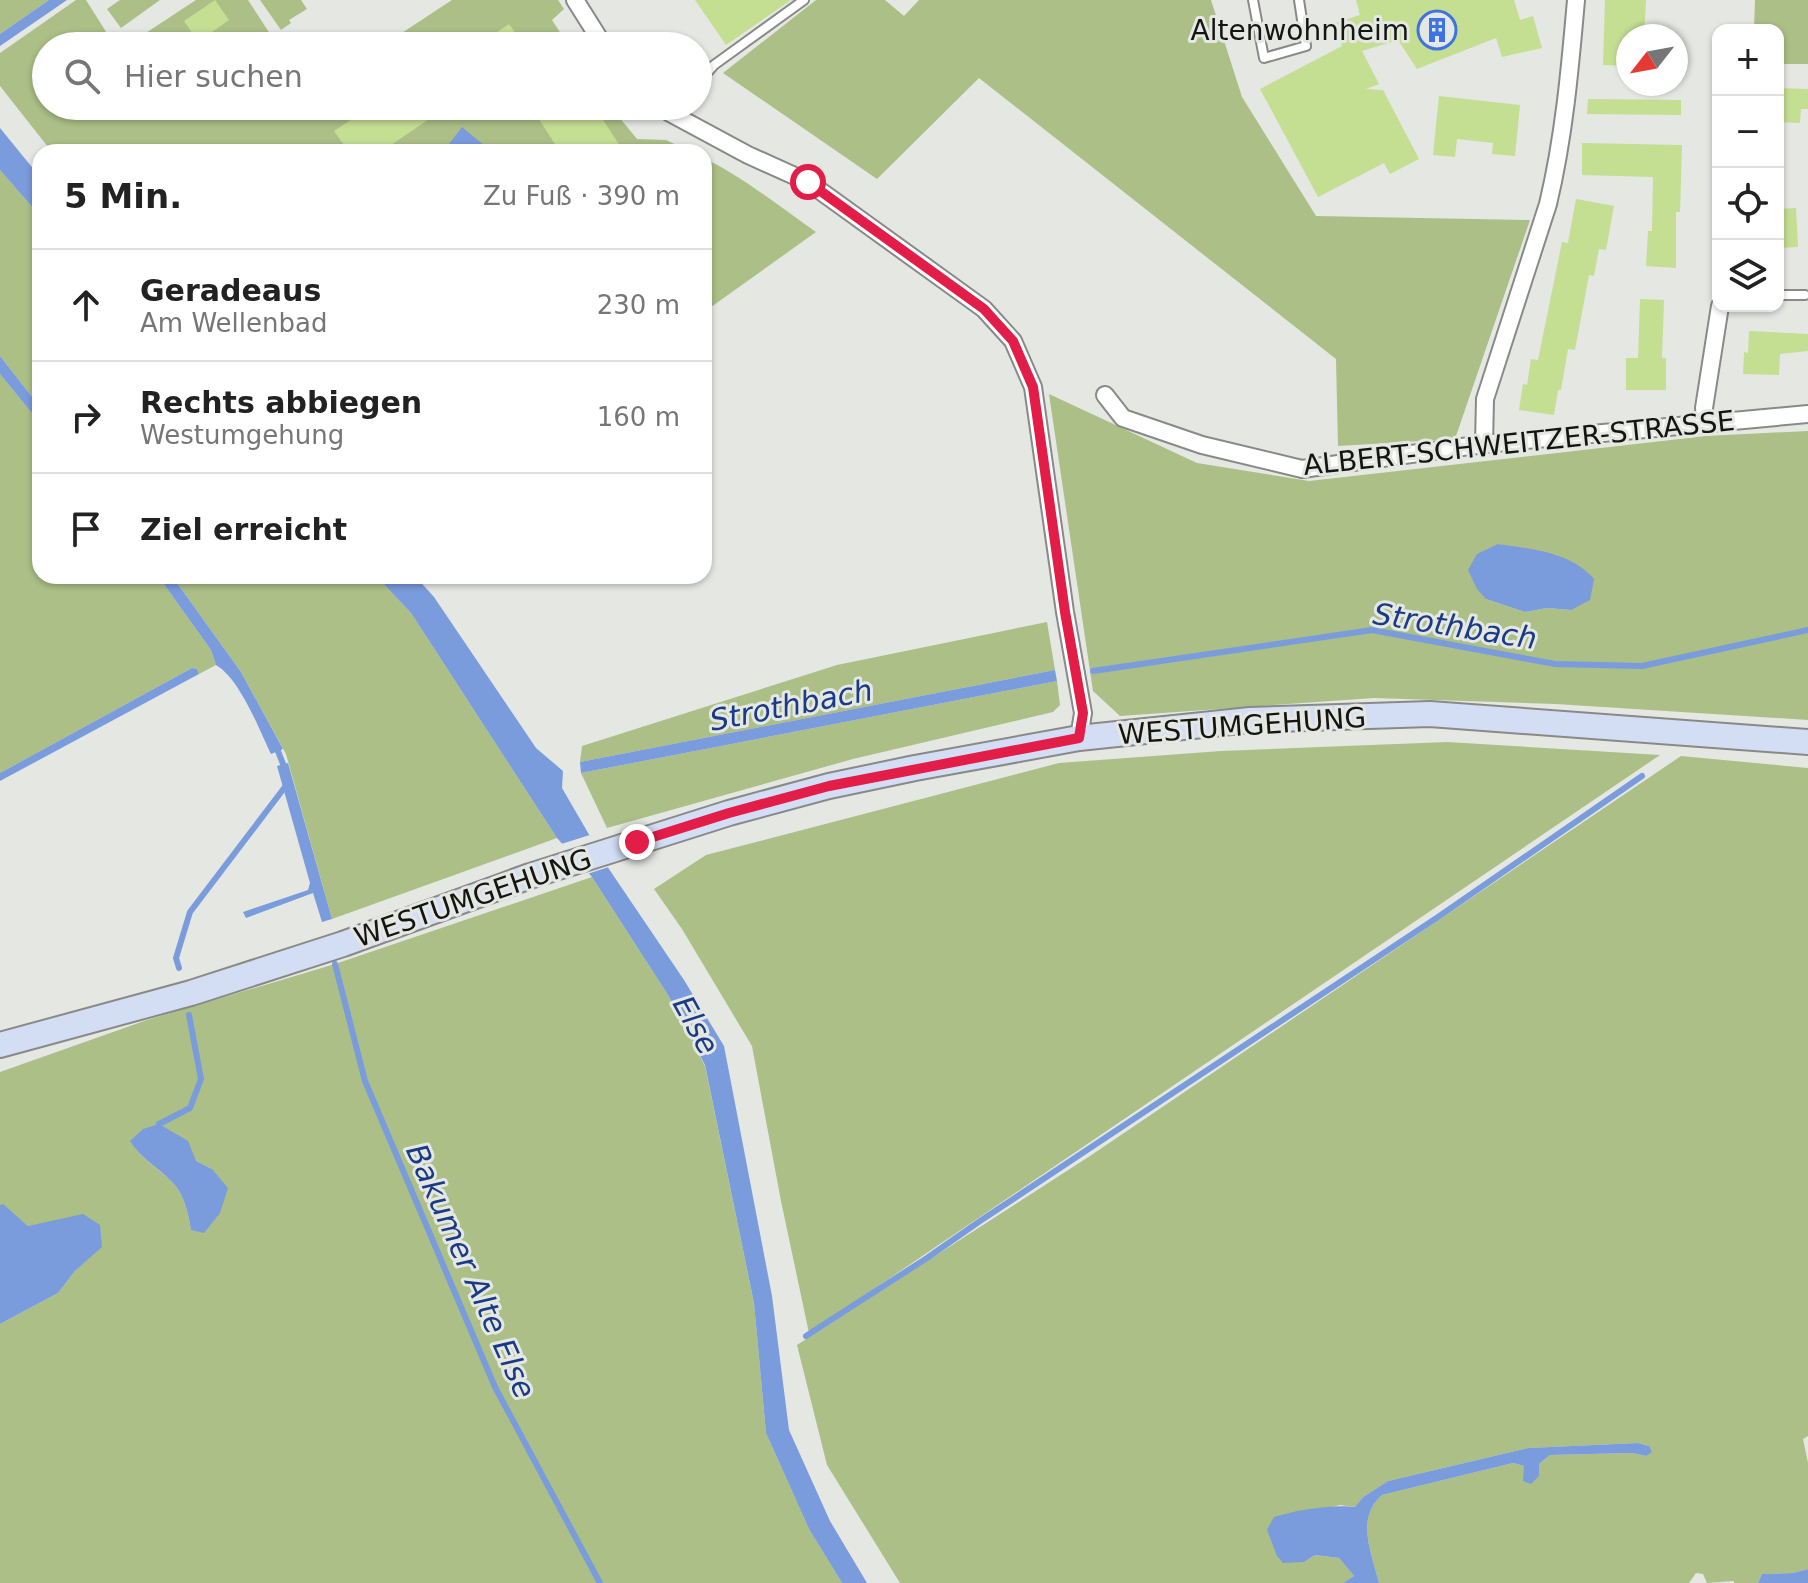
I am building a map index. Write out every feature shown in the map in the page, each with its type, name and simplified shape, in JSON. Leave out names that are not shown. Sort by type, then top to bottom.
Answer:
[{"type":"main road","name":"WESTUMGEHUNG","points":[[0,1045],[191,993],[343,944],[539,874],[729,813],[829,786],[1079,738],[1250,720],[1430,714],[1808,742]]},
{"type":"street","points":[[575,0],[595,32]]},
{"type":"street","points":[[1484,444],[1485,399],[1555,175],[1570,77],[1576,0]]},
{"type":"street","points":[[689,120],[748,155],[808,182],[984,309],[1013,341],[1033,387],[1065,612],[1083,713],[1079,738]]},
{"type":"street","points":[[1705,423],[1704,408],[1719,312]]},
{"type":"street","name":"ALBERT-SCHWEITZER-STRASSE","points":[[1105,395],[1123,418],[1202,445],[1302,469],[1484,444],[1808,414]]},
{"type":"lane","points":[[712,67],[804,0]]},
{"type":"lane","points":[[1253,0],[1264,58],[1306,46],[1299,0]]},
{"type":"lane","points":[[1784,295],[1805,295]]},
{"type":"green space","points":[[0,0],[49,0],[0,34]]},
{"type":"green space","points":[[76,0],[86,0],[106,32],[32,32],[32,120],[621,120],[637,139],[666,140],[674,144],[46,144],[0,86],[0,53]]},
{"type":"green space","points":[[120,0],[160,0],[121,28],[107,9]]},
{"type":"green space","points":[[196,0],[248,0],[269,32],[147,32]]},
{"type":"green space","points":[[260,0],[301,0],[307,9],[289,20],[291,23],[281,30]]},
{"type":"green space","points":[[452,0],[558,0],[564,9],[552,20],[560,32],[403,32]]},
{"type":"green space","points":[[816,0],[885,0],[904,16],[919,0],[1211,0],[1242,97],[1316,216],[1530,220],[1455,439],[1338,446],[1336,359],[979,78],[877,179],[723,73]]},
{"type":"green space","points":[[1755,0],[1808,0],[1808,64],[1784,64],[1784,24],[1754,24]]},
{"type":"green space","points":[[712,162],[816,232],[712,306]]},
{"type":"green space","points":[[0,170],[32,207],[32,397],[0,356]]},
{"type":"green space","points":[[0,374],[32,413],[32,584],[164,584],[211,650],[216,665],[199,674],[197,669],[192,668],[0,773]]},
{"type":"green space","points":[[1049,394],[1197,463],[1309,481],[1706,436],[1808,431],[1808,720],[1556,704],[1374,698],[1120,716],[1093,691]],"holes":[[[1498,544],[1558,556],[1571,610],[1547,608],[1525,612],[1486,599]]]},
{"type":"green space","points":[[178,584],[384,584],[411,613],[557,838],[332,919],[286,754],[241,672]]},
{"type":"green space","points":[[1047,622],[1055,670],[580,762],[582,746],[837,665]]},
{"type":"green space","points":[[1057,681],[1060,705],[1053,712],[853,759],[607,828],[581,773]]},
{"type":"green space","points":[[1447,742],[1660,755],[809,1333],[752,1046],[682,929],[654,889],[706,855],[1059,763],[1221,751]]},
{"type":"green space","points":[[1681,756],[1808,768],[1808,1436],[1803,1439],[1808,1463],[1808,1569],[1762,1574],[1758,1583],[1707,1583],[1703,1574],[1696,1573],[1689,1583],[1379,1583],[1367,1525],[1374,1504],[1382,1495],[1513,1463],[1524,1466],[1539,1464],[1550,1455],[1632,1453],[1646,1456],[1649,1446],[1638,1443],[1528,1448],[1388,1481],[1363,1497],[1355,1507],[1340,1505],[1320,1510],[1304,1562],[1315,1555],[1339,1558],[1354,1576],[1343,1583],[900,1583],[827,1465],[797,1345],[1090,1156]]},
{"type":"green space","points":[[592,877],[668,995],[705,1066],[754,1303],[766,1433],[809,1529],[842,1583],[0,1583],[0,1324],[58,1293],[75,1271],[102,1246],[51,1222],[28,1226],[0,1205],[0,1072],[147,1020],[335,964]],"holes":[[[131,1141],[212,1169],[191,1230],[185,1204],[176,1187],[139,1153]]]},
{"type":"water","points":[[49,0],[67,0],[0,46],[0,34]]},
{"type":"water","points":[[462,127],[483,144],[449,144]]},
{"type":"water","points":[[0,128],[32,167],[32,207],[0,170]]},
{"type":"water","points":[[0,356],[32,397],[32,413],[0,374]]},
{"type":"water","points":[[1498,544],[1550,553],[1574,563],[1594,579],[1590,600],[1571,610],[1547,608],[1525,612],[1486,599],[1468,570],[1477,554]]},
{"type":"water","points":[[164,584],[178,584],[241,672],[283,749],[271,754],[241,693],[216,665],[211,650]]},
{"type":"water","name":"Else","points":[[384,584],[422,584],[536,748],[563,771],[562,788],[609,869],[684,980],[724,1046],[772,1296],[789,1430],[830,1521],[867,1583],[842,1583],[809,1529],[766,1433],[754,1303],[705,1065],[668,995],[592,877],[557,838],[411,613]]},
{"type":"water","points":[[192,668],[197,669],[199,674],[0,781],[0,773]]},
{"type":"water","points":[[1055,670],[1057,681],[581,773],[580,762]]},
{"type":"water","points":[[288,763],[332,919],[322,922],[313,893],[246,918],[243,912],[308,890],[310,883],[277,766]]},
{"type":"water","points":[[159,1124],[188,1141],[196,1161],[212,1169],[228,1188],[220,1213],[204,1233],[191,1230],[185,1204],[176,1187],[130,1141],[143,1129]]},
{"type":"water","points":[[3,1204],[28,1226],[83,1214],[100,1225],[102,1247],[75,1271],[58,1293],[0,1324],[0,1205]]},
{"type":"water","points":[[1638,1443],[1649,1446],[1652,1452],[1646,1456],[1632,1453],[1550,1455],[1539,1464],[1539,1476],[1531,1484],[1523,1481],[1524,1466],[1513,1463],[1382,1495],[1369,1514],[1367,1525],[1379,1583],[1343,1583],[1354,1576],[1339,1558],[1315,1555],[1304,1562],[1283,1563],[1267,1530],[1274,1517],[1283,1514],[1326,1507],[1355,1507],[1363,1497],[1388,1481],[1528,1448]]},
{"type":"water","points":[[1808,1569],[1808,1583],[1758,1583],[1762,1574]]},
{"type":"pier","points":[[593,834],[612,866],[584,875],[558,845]]},
{"type":"building","points":[[215,0],[229,20],[212,32],[191,32],[184,21]]},
{"type":"building","points":[[695,0],[791,0],[726,45]]},
{"type":"building","points":[[1356,0],[1514,0],[1520,20],[1533,16],[1542,48],[1502,57],[1496,38],[1417,69],[1398,40],[1362,51],[1379,84],[1366,89],[1383,90],[1419,159],[1390,174],[1384,163],[1318,197],[1260,89],[1342,46],[1335,23],[1360,15]]},
{"type":"building","points":[[1605,0],[1646,0],[1645,24],[1616,24],[1616,66],[1603,65]]},
{"type":"building","points":[[509,24],[515,32],[497,32]]},
{"type":"building","points":[[1784,88],[1808,89],[1808,109],[1801,109],[1800,123],[1784,122]]},
{"type":"building","points":[[1439,96],[1520,105],[1515,156],[1492,154],[1493,143],[1457,139],[1455,157],[1433,155]]},
{"type":"building","points":[[1588,99],[1681,100],[1681,115],[1587,114]]},
{"type":"building","points":[[350,120],[428,120],[393,144],[343,144],[334,131]]},
{"type":"building","points":[[540,120],[603,120],[619,144],[555,144]]},
{"type":"building","points":[[1582,143],[1682,145],[1680,212],[1676,212],[1676,268],[1646,266],[1648,231],[1652,231],[1653,177],[1582,175]]},
{"type":"building","points":[[1576,199],[1614,206],[1606,250],[1599,249],[1594,276],[1589,275],[1575,350],[1568,349],[1554,415],[1519,410],[1531,359],[1538,360],[1562,242],[1568,243]]},
{"type":"building","points":[[1796,208],[1798,247],[1784,248],[1784,209]]},
{"type":"building","points":[[1640,299],[1664,300],[1662,358],[1666,358],[1666,390],[1626,390],[1626,358],[1638,358]]},
{"type":"building","points":[[1749,331],[1808,334],[1808,351],[1780,354],[1779,375],[1743,374]]},
{"type":"waterway","name":"Strothbach","points":[[1093,671],[1372,630],[1555,664],[1642,666],[1808,630]]},
{"type":"waterway","name":"Bakumer Alte Else","points":[[276,746],[285,769]]},
{"type":"waterway","points":[[806,1336],[1438,917],[1642,776]]},
{"type":"waterway","points":[[179,968],[176,958],[190,912],[288,783]]},
{"type":"waterway","name":"Bakumer Alte Else","points":[[335,964],[365,1081],[495,1387],[600,1583]]},
{"type":"waterway","points":[[159,1124],[190,1108],[201,1079],[189,1015]]},
{"type":"place","name":"Altenwohnheim","points":[[1437,30]]},
{"type":"route","points":[[637,842],[829,786],[1079,738],[1083,713],[1065,612],[1033,387],[1013,341],[984,309],[808,182]]}]
